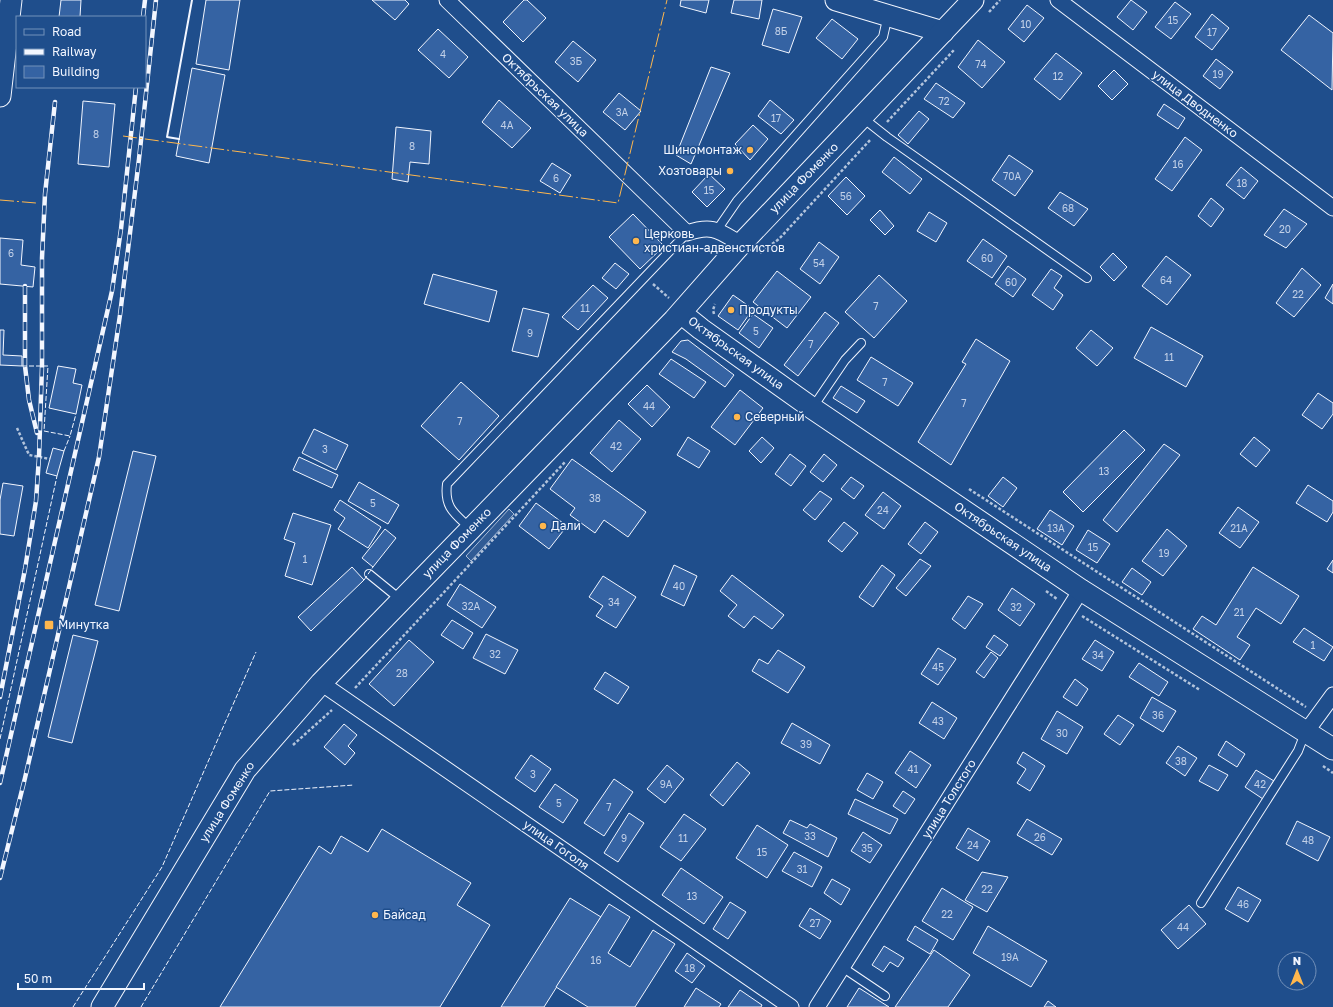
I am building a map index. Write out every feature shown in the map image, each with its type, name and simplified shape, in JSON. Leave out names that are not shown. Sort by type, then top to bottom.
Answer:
[{"type":"main road","points":[[0,96],[11,0]]},
{"type":"main road","points":[[836,0],[888,15],[951,39]]},
{"type":"main road","name":"улица Фоменко","points":[[102,1007],[245,770],[321,683],[401,600],[681,313],[748,251],[862,117],[951,39],[973,0]]},
{"type":"main road","name":"Октябрьская улица","points":[[681,313],[701,329],[812,408],[1081,590],[1333,749]]},
{"type":"street","name":"Октябрьская улица","points":[[447,0],[687,233]]},
{"type":"street","name":"улица Дводненко","points":[[1058,0],[1333,208]]},
{"type":"street","points":[[687,233],[700,229],[717,230],[748,251]]},
{"type":"street","name":"улица Толстого","points":[[817,1007],[1081,590]]},
{"type":"street","name":"улица Гоголя","points":[[321,683],[790,1007]]},
{"type":"street","points":[[1306,732],[1333,695]]},
{"type":"lane","points":[[717,230],[737,201],[883,37],[888,15]]},
{"type":"lane","points":[[862,117],[879,131],[1087,278]]},
{"type":"lane","points":[[471,529],[450,508],[446,496],[447,484],[687,233]]},
{"type":"lane","points":[[812,408],[845,360],[861,343]]},
{"type":"lane","points":[[368,574],[401,600]]},
{"type":"lane","points":[[1201,904],[1298,751],[1306,732]]},
{"type":"lane","points":[[842,968],[885,996]]},
{"type":"path","points":[[984,17],[1000,0]]},
{"type":"path","points":[[748,251],[778,239],[879,131],[951,39]]},
{"type":"path","points":[[714,316],[713,310],[716,298]]},
{"type":"path","points":[[17,428],[29,455],[50,459]]},
{"type":"path","points":[[292,747],[364,680],[570,457]]},
{"type":"path","points":[[963,486],[1318,715]]},
{"type":"shaded area","points":[[509,509],[514,514],[471,561],[466,556]]},
{"type":"building","points":[[61,0],[81,0],[80,16],[59,16]]},
{"type":"building","points":[[206,0],[240,0],[229,70],[196,64]]},
{"type":"building","points":[[372,0],[405,0],[409,4],[395,20]]},
{"type":"building","points":[[524,0],[527,0],[546,18],[523,42],[503,22]]},
{"type":"building","points":[[681,0],[709,0],[706,13],[680,6]]},
{"type":"building","points":[[734,0],[762,0],[759,19],[731,13]]},
{"type":"building","points":[[1131,0],[1147,12],[1133,30],[1117,17]]},
{"type":"building","points":[[1175,2],[1191,14],[1171,39],[1155,27]]},
{"type":"building","points":[[1027,5],[1044,18],[1024,42],[1008,29]]},
{"type":"building","points":[[773,9],[802,17],[789,53],[762,45]]},
{"type":"building","points":[[1212,14],[1229,28],[1212,50],[1195,37]]},
{"type":"building","points":[[1309,15],[1333,33],[1332,90],[1281,50]]},
{"type":"building","points":[[832,19],[858,39],[842,59],[816,38]]},
{"type":"building","points":[[438,29],[468,57],[449,78],[418,50]]},
{"type":"building","points":[[978,40],[1005,62],[982,88],[958,67]]},
{"type":"building","points":[[573,41],[596,60],[578,82],[555,62]]},
{"type":"building","points":[[1056,53],[1082,73],[1060,100],[1034,79]]},
{"type":"building","points":[[1216,59],[1233,72],[1220,89],[1203,76]]},
{"type":"building","points":[[711,67],[730,73],[691,164],[676,155]]},
{"type":"building","points":[[192,68],[225,75],[209,163],[176,156]]},
{"type":"building","points":[[1114,70],[1128,84],[1112,100],[1098,86]]},
{"type":"building","points":[[936,83],[965,103],[953,118],[924,99]]},
{"type":"building","points":[[619,93],[641,111],[625,130],[603,112]]},
{"type":"building","points":[[499,100],[531,128],[512,148],[482,122]]},
{"type":"building","points":[[770,100],[794,120],[781,134],[758,116]]},
{"type":"building","points":[[83,101],[115,104],[109,167],[78,164]]},
{"type":"building","points":[[1164,104],[1185,118],[1178,129],[1157,115]]},
{"type":"building","points":[[919,111],[929,119],[908,144],[898,135]]},
{"type":"building","points":[[753,125],[768,139],[750,160],[735,144]]},
{"type":"building","points":[[396,127],[431,131],[429,164],[410,162],[408,182],[392,179]]},
{"type":"building","points":[[1185,137],[1202,150],[1172,191],[1155,179]]},
{"type":"building","points":[[1009,155],[1033,171],[1015,196],[992,180]]},
{"type":"building","points":[[894,157],[922,179],[910,194],[882,172]]},
{"type":"building","points":[[552,163],[571,175],[560,193],[540,181]]},
{"type":"building","points":[[1241,167],[1258,181],[1244,199],[1226,185]]},
{"type":"building","points":[[709,174],[725,189],[707,207],[692,192]]},
{"type":"building","points":[[846,177],[865,196],[847,215],[828,196]]},
{"type":"building","points":[[1060,192],[1088,209],[1074,226],[1048,208]]},
{"type":"building","points":[[1211,198],[1224,209],[1211,227],[1198,216]]},
{"type":"building","points":[[1284,209],[1307,224],[1286,248],[1264,235]]},
{"type":"building","points":[[880,210],[894,226],[885,235],[870,220]]},
{"type":"building","points":[[929,212],[947,223],[936,242],[917,231]]},
{"type":"building","name":"Церковь христиан-адвенстистов","points":[[633,214],[664,246],[640,269],[609,237]]},
{"type":"building","points":[[0,238],[23,240],[21,265],[35,267],[33,287],[0,284]]},
{"type":"building","points":[[983,239],[1007,256],[992,278],[967,261]]},
{"type":"building","points":[[819,242],[839,257],[820,284],[800,269]]},
{"type":"building","points":[[1113,253],[1127,267],[1114,281],[1100,267]]},
{"type":"building","points":[[1166,256],[1191,275],[1167,305],[1142,286]]},
{"type":"building","points":[[615,263],[629,274],[616,289],[602,278]]},
{"type":"building","points":[[1008,266],[1026,279],[1013,297],[995,284]]},
{"type":"building","points":[[1302,268],[1321,285],[1294,317],[1276,303]]},
{"type":"building","points":[[1051,269],[1062,276],[1054,288],[1063,295],[1053,310],[1032,295]]},
{"type":"building","points":[[777,271],[811,297],[787,328],[753,302]]},
{"type":"building","points":[[433,274],[497,291],[489,322],[424,304]]},
{"type":"building","points":[[879,275],[907,301],[874,338],[845,312]]},
{"type":"building","points":[[1333,284],[1333,304],[1325,298]]},
{"type":"building","points":[[593,285],[608,298],[578,330],[562,317]]},
{"type":"building","points":[[733,295],[753,309],[738,330],[718,316]]},
{"type":"building","points":[[523,308],[549,314],[538,357],[512,351]]},
{"type":"building","points":[[825,312],[839,323],[798,376],[784,365]]},
{"type":"building","points":[[753,314],[773,328],[759,348],[739,333]]},
{"type":"building","points":[[1151,327],[1203,356],[1186,387],[1134,358]]},
{"type":"building","points":[[0,330],[4,330],[3,355],[22,356],[22,366],[0,365]]},
{"type":"building","points":[[1091,330],[1113,348],[1097,366],[1076,348]]},
{"type":"building","points":[[976,339],[1010,361],[951,465],[918,442],[966,364],[962,362]]},
{"type":"building","points":[[688,340],[734,375],[725,387],[686,359],[672,352],[681,341]]},
{"type":"building","points":[[871,357],[913,383],[898,406],[857,380]]},
{"type":"building","points":[[671,359],[706,382],[694,398],[659,374]]},
{"type":"building","points":[[58,366],[76,369],[73,383],[82,385],[76,414],[49,408]]},
{"type":"building","points":[[461,382],[499,416],[459,460],[421,426]]},
{"type":"building","points":[[647,385],[670,407],[652,427],[628,404]]},
{"type":"building","points":[[841,386],[865,401],[857,413],[833,398]]},
{"type":"building","name":"Северный","points":[[740,390],[763,408],[735,445],[711,427]]},
{"type":"building","points":[[1318,393],[1333,403],[1333,414],[1322,429],[1302,415]]},
{"type":"building","points":[[619,420],[641,439],[612,472],[590,453]]},
{"type":"building","points":[[314,429],[348,445],[336,470],[302,453]]},
{"type":"building","points":[[1124,430],[1145,450],[1083,512],[1063,492]]},
{"type":"building","points":[[688,437],[710,451],[699,468],[677,455]]},
{"type":"building","points":[[762,437],[774,448],[761,463],[749,451]]},
{"type":"building","points":[[1254,437],[1270,450],[1256,467],[1240,454]]},
{"type":"building","points":[[1164,444],[1180,455],[1117,532],[1103,520]]},
{"type":"building","points":[[53,448],[64,451],[57,476],[46,473]]},
{"type":"building","points":[[133,451],[156,456],[119,611],[95,605]]},
{"type":"building","points":[[790,454],[806,466],[791,486],[775,474]]},
{"type":"building","points":[[824,454],[837,465],[823,482],[810,472]]},
{"type":"building","points":[[299,457],[338,475],[332,488],[293,470]]},
{"type":"building","points":[[572,459],[646,512],[628,537],[604,520],[595,533],[570,515],[575,508],[550,489]]},
{"type":"building","points":[[851,477],[864,486],[854,499],[841,489]]},
{"type":"building","points":[[1003,477],[1017,488],[1003,507],[988,496]]},
{"type":"building","points":[[359,482],[399,505],[388,524],[348,501]]},
{"type":"building","points":[[3,483],[23,486],[14,536],[0,534],[0,500]]},
{"type":"building","points":[[1308,485],[1333,501],[1333,512],[1327,522],[1296,503]]},
{"type":"building","points":[[820,491],[832,499],[815,520],[803,510]]},
{"type":"building","points":[[883,492],[901,506],[884,529],[865,515]]},
{"type":"building","points":[[340,500],[381,527],[368,548],[338,529],[345,518],[334,510]]},
{"type":"building","name":"Дали","points":[[536,503],[567,526],[549,549],[519,526]]},
{"type":"building","points":[[1238,507],[1259,522],[1240,548],[1219,533]]},
{"type":"building","points":[[1050,510],[1074,526],[1062,545],[1037,529]]},
{"type":"building","points":[[293,513],[331,525],[312,585],[285,576],[295,543],[284,539]]},
{"type":"building","points":[[844,522],[858,533],[842,552],[828,541]]},
{"type":"building","points":[[925,522],[938,532],[921,554],[908,544]]},
{"type":"building","points":[[385,529],[396,538],[373,567],[362,558]]},
{"type":"building","points":[[1167,529],[1187,546],[1163,576],[1142,561]]},
{"type":"building","points":[[1088,530],[1110,544],[1097,563],[1076,550]]},
{"type":"building","points":[[920,559],[931,566],[906,596],[896,588]]},
{"type":"building","points":[[1333,560],[1333,573],[1327,569]]},
{"type":"building","points":[[674,565],[697,576],[684,606],[661,595]]},
{"type":"building","points":[[882,565],[895,575],[873,607],[859,597]]},
{"type":"building","points":[[352,567],[364,580],[311,631],[298,617]]},
{"type":"building","points":[[1253,567],[1299,596],[1281,624],[1256,608],[1237,637],[1250,645],[1240,660],[1193,629],[1202,616],[1216,625]]},
{"type":"building","points":[[1132,568],[1151,582],[1142,595],[1122,582]]},
{"type":"building","points":[[732,575],[784,615],[772,629],[754,616],[744,628],[728,616],[737,605],[720,591]]},
{"type":"building","points":[[603,576],[636,597],[616,628],[596,616],[603,606],[589,597]]},
{"type":"building","points":[[460,584],[496,607],[482,628],[447,605]]},
{"type":"building","points":[[1012,588],[1035,604],[1020,626],[998,610]]},
{"type":"building","points":[[968,596],[983,604],[965,629],[952,619]]},
{"type":"building","points":[[452,620],[473,633],[463,649],[441,635]]},
{"type":"building","points":[[1304,628],[1333,647],[1324,661],[1293,642]]},
{"type":"building","points":[[486,634],[518,650],[505,674],[473,658]]},
{"type":"building","points":[[73,635],[98,641],[72,743],[48,737]]},
{"type":"building","points":[[994,635],[1008,645],[1000,656],[986,647]]},
{"type":"building","points":[[409,640],[434,662],[394,706],[369,684]]},
{"type":"building","points":[[1095,640],[1114,652],[1102,671],[1082,659]]},
{"type":"building","points":[[938,648],[956,659],[938,685],[921,674]]},
{"type":"building","points":[[778,650],[805,667],[788,693],[752,671],[759,659],[768,664]]},
{"type":"building","points":[[991,652],[998,658],[984,678],[976,672]]},
{"type":"building","points":[[1139,663],[1168,682],[1159,696],[1129,677]]},
{"type":"building","points":[[605,672],[629,687],[618,704],[594,689]]},
{"type":"building","points":[[1075,679],[1088,689],[1077,706],[1063,697]]},
{"type":"building","points":[[1152,697],[1176,711],[1163,732],[1140,718]]},
{"type":"building","points":[[932,702],[957,718],[944,739],[919,723]]},
{"type":"building","points":[[1057,711],[1083,727],[1067,754],[1041,739]]},
{"type":"building","points":[[1118,715],[1134,725],[1120,745],[1104,734]]},
{"type":"building","points":[[792,723],[830,745],[820,764],[781,743]]},
{"type":"building","points":[[344,724],[357,735],[348,746],[355,753],[345,765],[324,747]]},
{"type":"building","points":[[1226,741],[1245,754],[1237,767],[1218,755]]},
{"type":"building","points":[[1178,746],[1197,758],[1185,776],[1166,763]]},
{"type":"building","points":[[910,751],[931,765],[916,788],[895,773]]},
{"type":"building","points":[[1023,752],[1045,766],[1030,791],[1017,783],[1026,769],[1017,763]]},
{"type":"building","points":[[531,755],[551,769],[535,792],[515,778]]},
{"type":"building","points":[[737,762],[750,773],[723,806],[710,795]]},
{"type":"building","points":[[667,765],[684,779],[665,803],[647,789]]},
{"type":"building","points":[[1209,765],[1228,775],[1218,791],[1199,781]]},
{"type":"building","points":[[1256,770],[1274,781],[1263,799],[1245,787]]},
{"type":"building","points":[[867,773],[883,782],[873,799],[857,790]]},
{"type":"building","points":[[614,779],[633,792],[604,836],[584,823]]},
{"type":"building","points":[[555,784],[578,800],[563,823],[539,807]]},
{"type":"building","points":[[903,791],[915,799],[905,814],[893,806]]},
{"type":"building","points":[[855,799],[898,819],[890,834],[848,814]]},
{"type":"building","points":[[629,813],[644,823],[618,862],[604,853]]},
{"type":"building","points":[[684,814],[706,829],[681,861],[660,847]]},
{"type":"building","points":[[1027,819],[1062,839],[1052,855],[1017,835]]},
{"type":"building","points":[[790,820],[807,828],[810,824],[837,838],[828,857],[783,833]]},
{"type":"building","points":[[1297,821],[1330,837],[1318,861],[1286,844]]},
{"type":"building","points":[[757,825],[788,845],[767,878],[736,858]]},
{"type":"building","points":[[968,828],[990,841],[978,861],[956,848]]},
{"type":"building","name":"Байсад","points":[[382,829],[471,883],[457,905],[490,925],[440,1007],[220,1007],[319,846],[331,854],[341,836],[368,852]]},
{"type":"building","points":[[863,832],[882,845],[870,863],[851,851]]},
{"type":"building","points":[[794,852],[822,867],[812,887],[782,871]]},
{"type":"building","points":[[681,868],[723,897],[704,924],[662,895]]},
{"type":"building","points":[[982,872],[1008,877],[987,912],[965,900]]},
{"type":"building","points":[[832,879],[850,889],[841,905],[824,893]]},
{"type":"building","points":[[1238,887],[1261,900],[1248,922],[1225,909]]},
{"type":"building","points":[[942,888],[973,907],[953,940],[922,921]]},
{"type":"building","points":[[570,898],[601,917],[544,1007],[501,1007]]},
{"type":"building","points":[[730,902],[746,912],[728,939],[713,929]]},
{"type":"building","points":[[609,904],[630,917],[608,953],[630,967],[653,930],[675,944],[635,1007],[588,1007],[556,987]]},
{"type":"building","points":[[1189,905],[1206,924],[1178,949],[1161,930]]},
{"type":"building","points":[[810,908],[831,921],[820,939],[799,926]]},
{"type":"building","points":[[915,926],[938,940],[930,954],[907,940]]},
{"type":"building","points":[[988,926],[1047,961],[1031,987],[973,953]]},
{"type":"building","points":[[884,946],[904,958],[898,967],[890,962],[883,972],[872,965]]},
{"type":"building","points":[[934,950],[970,975],[948,1007],[895,1007]]},
{"type":"building","points":[[687,953],[705,966],[692,983],[675,971]]},
{"type":"building","points":[[696,988],[721,1004],[719,1007],[684,1007]]},
{"type":"building","points":[[859,988],[889,1007],[847,1007]]},
{"type":"building","points":[[740,990],[762,1005],[761,1007],[728,1007]]},
{"type":"building","points":[[1048,1001],[1056,1007],[1044,1007]]},
{"type":"railway","points":[[143,16],[145,0]]},
{"type":"railway","points":[[0,878],[25,778],[99,457],[120,315],[156,0]]},
{"type":"railway","points":[[0,783],[112,291],[121,229],[136,88]]},
{"type":"railway","points":[[0,697],[25,569],[36,501],[42,366],[42,258],[45,194],[55,102]]},
{"type":"railway","points":[[25,286],[25,366],[29,400],[37,433]]},
{"type":"fence","points":[[22,366],[48,366],[44,431],[70,436],[76,414]]},
{"type":"fence","points":[[64,451],[70,436]]},
{"type":"fence","points":[[0,739],[57,476]]},
{"type":"fence","points":[[364,580],[373,567]]},
{"type":"fence","points":[[73,1007],[162,867],[256,652]]},
{"type":"fence","points":[[141,1007],[270,791],[354,785]]},
{"type":"wall","points":[[179,139],[167,137],[192,0]]},
{"type":"power","points":[[123,136],[618,203],[667,0]]},
{"type":"power","points":[[0,200],[36,203]]},
{"type":"place","name":"Шиномонтаж","points":[[750,150]]},
{"type":"place","name":"Хозтовары","points":[[730,171]]},
{"type":"place","name":"Церковь христиан-адвенстистов","points":[[636,241]]},
{"type":"place","name":"Продукты","points":[[731,310]]},
{"type":"place","name":"Северный","points":[[737,417]]},
{"type":"place","name":"Дали","points":[[543,526]]},
{"type":"place","name":"Минутка","points":[[49,625]]},
{"type":"place","name":"Байсад","points":[[375,915]]}]
